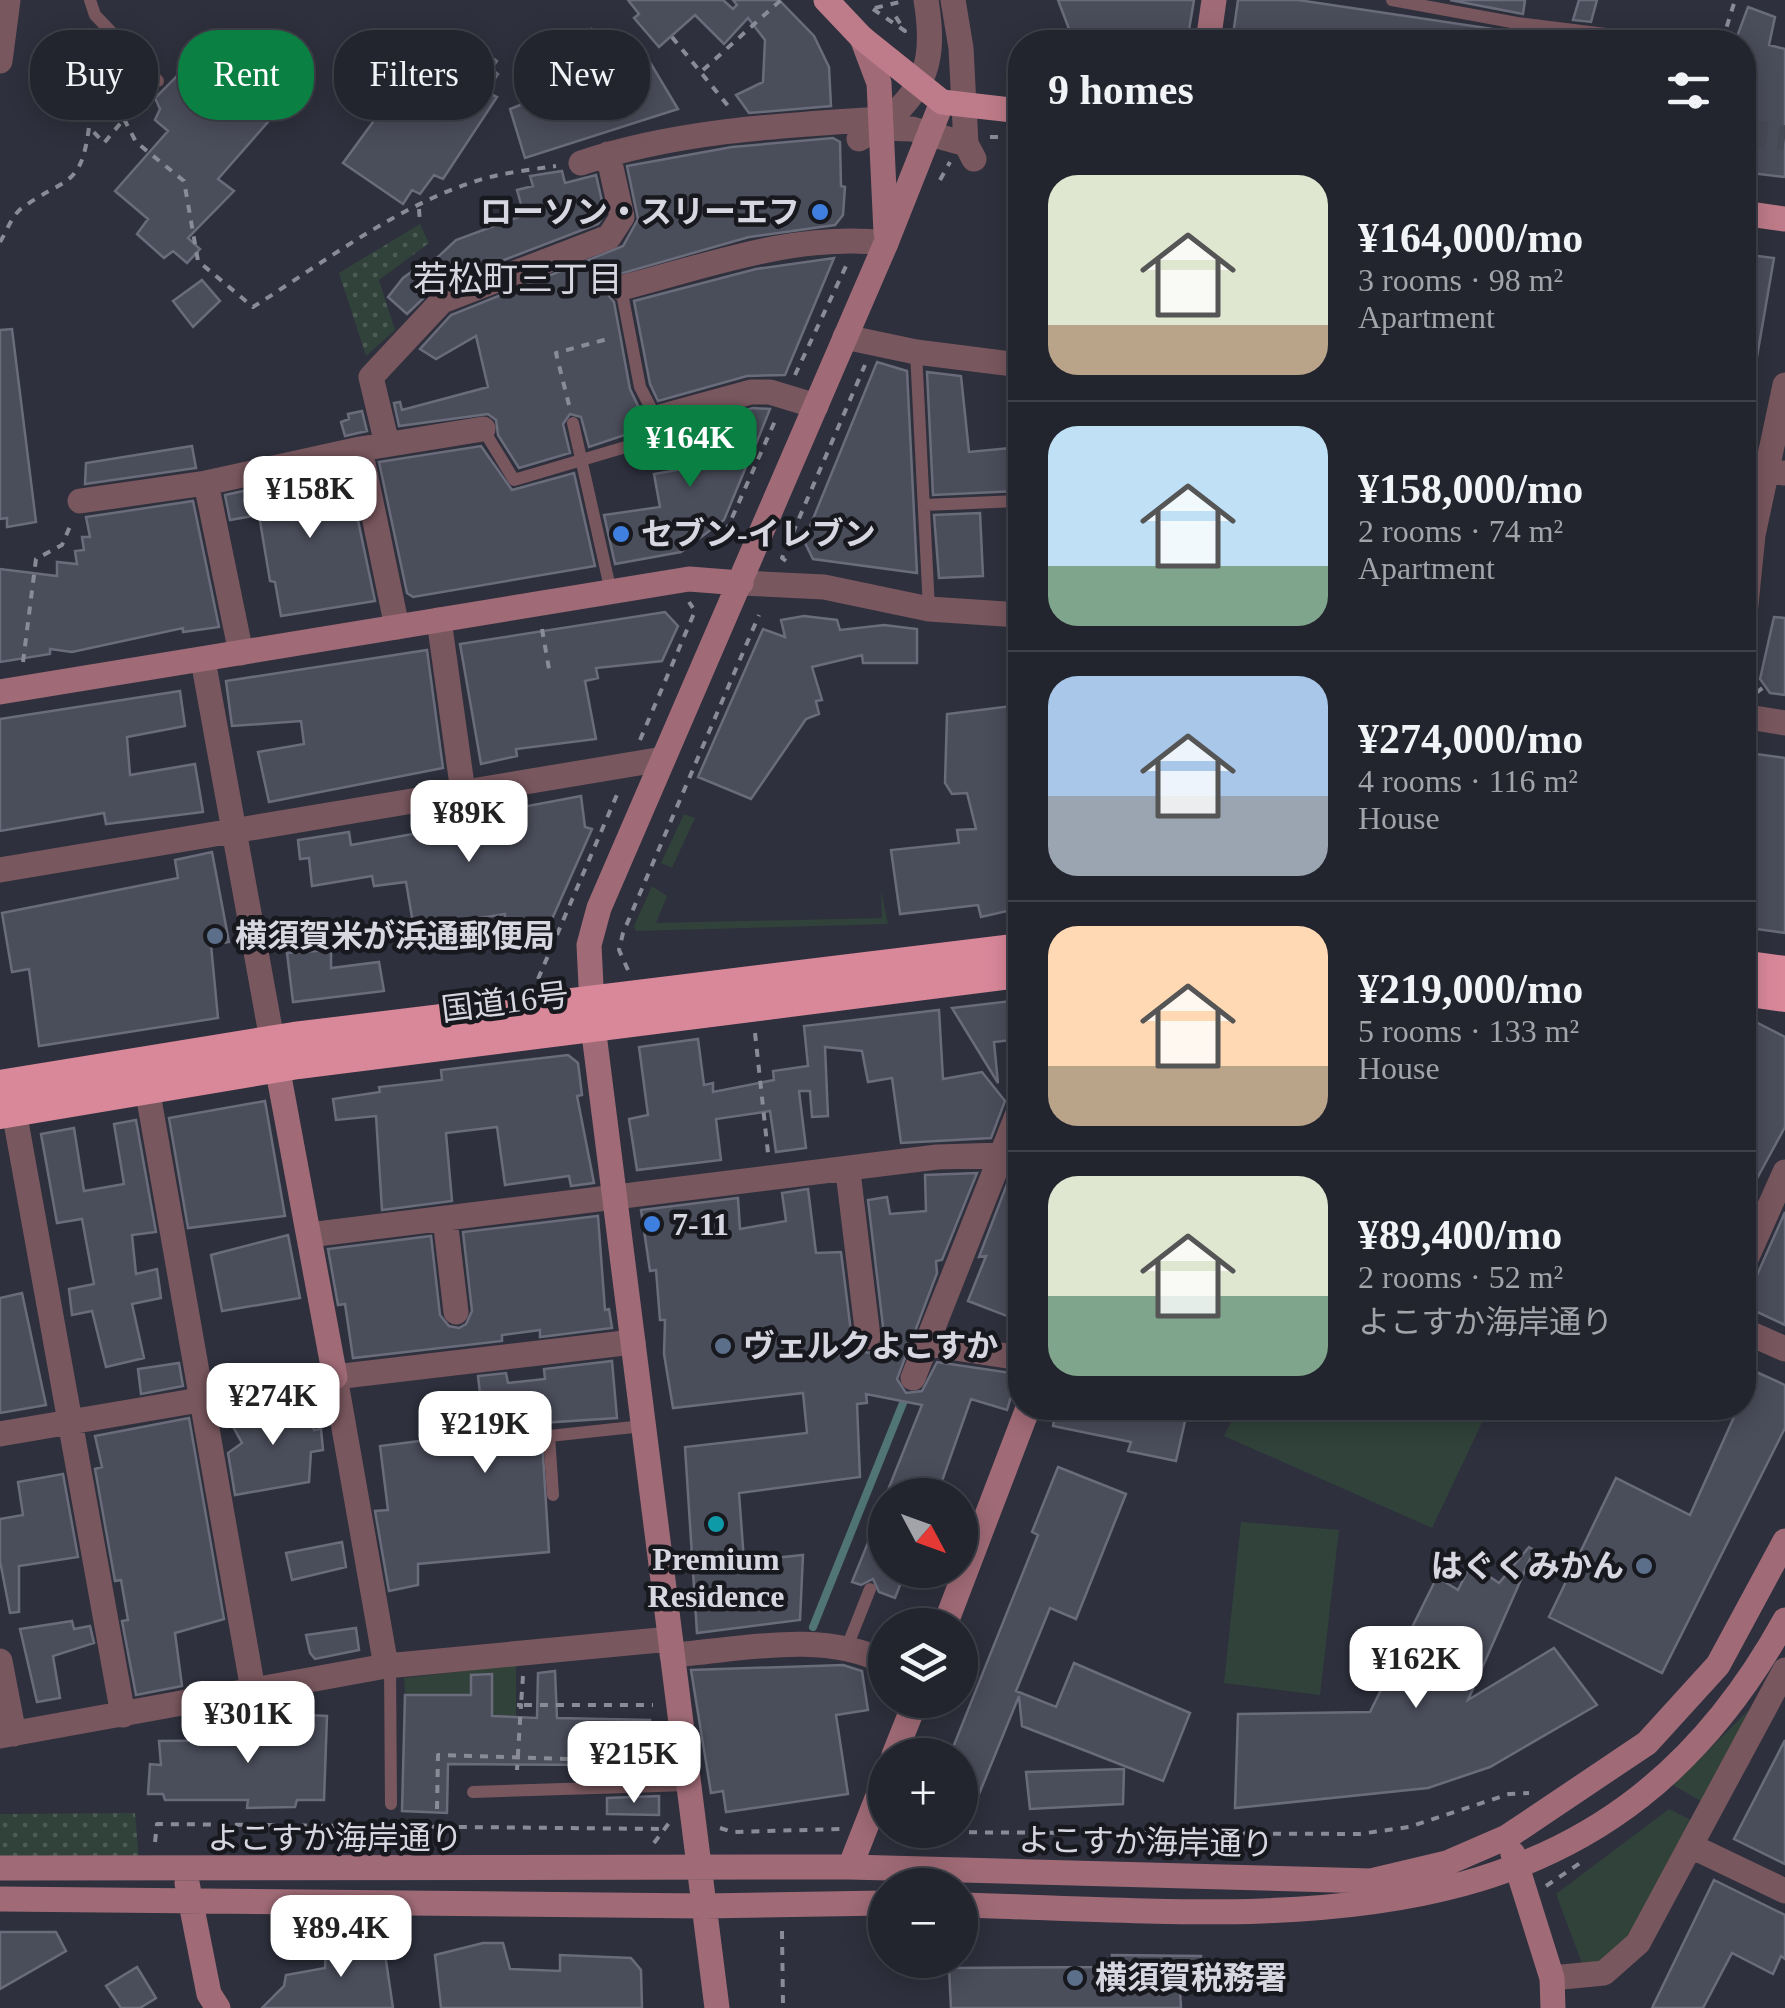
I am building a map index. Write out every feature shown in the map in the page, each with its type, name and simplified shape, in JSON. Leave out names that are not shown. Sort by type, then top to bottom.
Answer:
[{"type":"highway","name":"国道16号","points":[[5,1103],[274,1054],[592,1013],[1008,950]]},
{"type":"highway","points":[[1756,966],[1785,971]]},
{"type":"highway","name":"国道16号","points":[[592,1013],[1008,973]]},
{"type":"highway","points":[[1756,993],[1785,997]]},
{"type":"highway","name":"国道16号","points":[[5,1103],[147,1088],[274,1054]]},
{"type":"main road","points":[[826,0],[862,38],[942,102],[1008,110]]},
{"type":"main road","points":[[1756,215],[1785,218]]},
{"type":"street","points":[[0,61],[8,0]]},
{"type":"street","points":[[873,129],[898,112],[928,67],[930,27],[926,0]]},
{"type":"street","points":[[581,163],[608,154],[748,130],[912,129],[970,152],[953,0]]},
{"type":"street","points":[[1210,30],[1214,0]]},
{"type":"street","points":[[862,38],[879,83],[873,129],[886,243]]},
{"type":"street","points":[[928,67],[962,66]]},
{"type":"street","points":[[717,2008],[614,1199],[592,1013],[589,944],[663,759],[886,243],[942,102]]},
{"type":"street","points":[[386,444],[371,377],[442,301],[609,236],[622,217],[608,154]]},
{"type":"street","points":[[621,288],[786,246],[850,238],[886,243]]},
{"type":"street","points":[[845,337],[916,352],[1008,364]]},
{"type":"street","points":[[1756,523],[1785,385]]},
{"type":"street","points":[[656,418],[751,392],[770,392],[816,406]]},
{"type":"street","points":[[80,501],[206,483],[386,444],[482,429]]},
{"type":"street","points":[[360,450],[397,627]]},
{"type":"street","points":[[206,483],[241,653]]},
{"type":"street","points":[[10,691],[689,579],[824,587],[930,610],[1008,614]]},
{"type":"street","points":[[438,620],[463,792]]},
{"type":"street","points":[[203,660],[388,1666]]},
{"type":"street","points":[[1756,718],[1785,723]]},
{"type":"street","points":[[0,870],[663,759]]},
{"type":"street","points":[[147,1088],[253,1690]]},
{"type":"street","points":[[5,1103],[70,1421],[123,1714]]},
{"type":"street","points":[[309,1235],[848,1172],[937,1157],[1008,1158]]},
{"type":"street","points":[[913,1378],[1008,1167]]},
{"type":"street","points":[[848,1172],[868,1338]]},
{"type":"street","points":[[1756,1243],[1779,1202],[1785,1172]]},
{"type":"street","points":[[444,1219],[456,1312]]},
{"type":"street","points":[[1756,1336],[1785,1349]]},
{"type":"street","points":[[0,1434],[335,1377],[633,1342]]},
{"type":"street","points":[[929,1344],[1008,1356]]},
{"type":"street","points":[[951,1608],[1023,1420]]},
{"type":"street","name":"よこすか海岸通り","points":[[0,1868],[187,1871],[850,1867],[1371,1881],[1447,1862],[1507,1837],[1647,1744],[1718,1665],[1785,1541]]},
{"type":"street","name":"よこすか海岸通り","points":[[978,1906],[1129,1910],[1381,1904],[1518,1869],[1603,1825],[1692,1752],[1762,1662],[1785,1620]]},
{"type":"street","points":[[0,1661],[7,1735],[388,1666],[671,1647],[828,1643],[868,1655]]},
{"type":"street","points":[[1552,1978],[1604,1973],[1638,1943],[1785,1670]]},
{"type":"street","points":[[850,1867],[868,1821]]},
{"type":"street","points":[[1507,1837],[1552,1978],[1553,2008]]},
{"type":"street","points":[[1691,1846],[1785,1892]]},
{"type":"street","points":[[187,1871],[188,1898],[209,1994],[218,2008]]},
{"type":"street","name":"よこすか海岸通り","points":[[0,1898],[704,1906],[868,1903]]},
{"type":"lane","points":[[90,0],[95,16],[109,30]]},
{"type":"lane","points":[[1392,0],[1573,30]]},
{"type":"lane","points":[[482,429],[514,480],[629,446],[656,418],[640,387],[621,288]]},
{"type":"lane","points":[[916,352],[930,610]]},
{"type":"lane","points":[[573,423],[611,592]]},
{"type":"lane","points":[[924,505],[1008,502]]},
{"type":"lane","points":[[553,1495],[549,1436],[643,1426]]},
{"type":"lane","points":[[847,1647],[870,1589]]},
{"type":"lane","points":[[388,1666],[391,1804]]},
{"type":"lane","points":[[473,1792],[689,1785]]},
{"type":"path","points":[[703,70],[781,0]]},
{"type":"path","points":[[892,11],[905,31],[873,9],[909,0]]},
{"type":"path","points":[[1726,30],[1735,0]]},
{"type":"path","points":[[672,37],[703,70],[730,109]]},
{"type":"path","points":[[0,242],[18,210],[63,185],[84,164],[89,127],[104,143],[123,120]]},
{"type":"path","points":[[125,120],[136,142],[184,181],[198,261],[253,308],[386,222],[473,182],[533,170]]},
{"type":"path","points":[[935,188],[970,152]]},
{"type":"path","points":[[418,207],[420,224]]},
{"type":"path","points":[[573,423],[556,353],[630,332]]},
{"type":"path","points":[[782,558],[875,342]]},
{"type":"path","points":[[10,691],[36,559],[62,545],[80,501]]},
{"type":"path","points":[[538,604],[549,669]]},
{"type":"path","points":[[536,984],[695,611]]},
{"type":"path","points":[[629,972],[619,950],[623,932],[759,616]]},
{"type":"path","points":[[754,1024],[770,1168]]},
{"type":"path","points":[[516,1790],[524,1662]]},
{"type":"path","points":[[519,1705],[656,1706]]},
{"type":"path","points":[[438,1808],[438,1756],[604,1760]]},
{"type":"path","points":[[978,1832],[1359,1834],[1410,1827],[1509,1794],[1529,1793]]},
{"type":"path","points":[[155,1843],[157,1824],[664,1829]]},
{"type":"path","points":[[710,1826],[733,1832],[842,1828]]},
{"type":"path","points":[[782,1931],[783,2005]]},
{"type":"green space","points":[[420,224],[429,243],[379,280],[395,330],[366,356],[339,273]]},
{"type":"green space","points":[[684,814],[695,818],[672,868],[661,863]]},
{"type":"green space","points":[[652,886],[667,896],[656,923],[882,918],[881,891],[888,924],[636,931],[634,926]]},
{"type":"green space","points":[[1232,1420],[1483,1420],[1432,1528],[1224,1436]]},
{"type":"green space","points":[[1241,1522],[1339,1530],[1320,1695],[1224,1683]]},
{"type":"green space","points":[[516,1665],[516,1716],[448,1715],[405,1695],[404,1678]]},
{"type":"green space","points":[[1763,1696],[1706,1804],[1673,1785]]},
{"type":"green space","points":[[1669,1809],[1695,1822],[1631,1943],[1608,1962],[1583,1966],[1556,1894]]},
{"type":"green space","points":[[135,1813],[139,1859],[0,1860],[0,1814]]},
{"type":"building","points":[[628,0],[723,0],[733,9],[737,5],[733,0],[779,0],[814,36],[829,67],[831,106],[749,113],[736,95],[763,82],[765,40],[748,18],[724,44],[695,15],[659,47],[650,37],[650,30],[644,30],[634,18],[639,14]]},
{"type":"building","points":[[1058,0],[1194,0],[1189,30],[1069,30]]},
{"type":"building","points":[[1238,0],[1298,0],[1500,30],[1234,30]]},
{"type":"building","points":[[1450,0],[1525,0],[1523,14]]},
{"type":"building","points":[[1579,0],[1597,0],[1591,22],[1573,20]]},
{"type":"building","points":[[1748,7],[1775,17],[1769,45],[1785,49],[1785,177],[1756,174],[1756,30],[1739,30]]},
{"type":"building","points":[[650,62],[678,109],[650,118]]},
{"type":"building","points":[[178,75],[178,120],[270,120],[218,179],[234,191],[188,238],[200,249],[187,263],[173,251],[164,258],[137,234],[148,219],[115,191],[168,131],[155,120],[160,109],[158,95]]},
{"type":"building","points":[[514,107],[514,120],[644,120],[525,158],[510,109]]},
{"type":"building","points":[[374,120],[482,120],[443,179],[434,175],[420,194],[412,190],[403,204],[343,163]]},
{"type":"building","points":[[833,138],[840,142],[841,186],[845,187],[843,215],[835,225],[749,237],[609,277],[605,291],[614,302],[630,389],[641,412],[640,420],[625,435],[589,447],[581,417],[570,414],[563,424],[570,453],[519,468],[498,435],[496,420],[488,414],[399,426],[394,403],[400,402],[402,410],[488,387],[476,336],[436,359],[420,349],[451,315],[623,246],[638,219],[627,166],[732,147]]},
{"type":"building","points":[[562,171],[565,183],[596,175],[605,214],[598,224],[436,286],[407,314],[388,297],[403,278],[420,266],[424,270],[456,240],[524,215],[517,190],[533,186],[530,176]]},
{"type":"building","points":[[1756,256],[1774,258],[1756,363]]},
{"type":"building","points":[[834,258],[785,375],[747,376],[658,401],[650,384],[634,301],[756,269]]},
{"type":"building","points":[[202,280],[220,301],[193,327],[173,301]]},
{"type":"building","points":[[12,329],[36,522],[7,527],[7,518],[0,519],[0,330]]},
{"type":"building","points":[[877,362],[907,371],[917,573],[813,559],[804,541]]},
{"type":"building","points":[[927,372],[961,376],[969,452],[1008,448],[1008,492],[933,495]]},
{"type":"building","points":[[753,408],[770,409],[756,444],[745,446],[748,462],[724,520],[681,552],[615,564],[604,515],[660,507],[654,474],[683,469],[681,428]]},
{"type":"building","points":[[362,411],[367,431],[345,436],[341,422],[349,419],[348,414]]},
{"type":"building","points":[[192,446],[196,468],[85,484],[86,463]]},
{"type":"building","points":[[481,446],[512,490],[574,473],[595,566],[413,597],[407,593],[379,462]]},
{"type":"building","points":[[347,468],[375,601],[281,616],[275,582],[270,581],[259,515],[230,520],[225,495]]},
{"type":"building","points":[[193,501],[219,627],[183,632],[183,628],[72,652],[50,649],[50,654],[0,662],[0,569],[57,576],[57,562],[77,564],[75,551],[84,550],[82,537],[90,537],[86,517]]},
{"type":"building","points":[[980,513],[983,576],[939,578],[934,515]]},
{"type":"building","points":[[665,612],[678,626],[662,661],[596,668],[598,678],[585,681],[596,739],[516,749],[517,756],[481,764],[460,644]]},
{"type":"building","points":[[804,616],[837,620],[840,630],[884,625],[917,629],[917,663],[863,663],[862,655],[812,667],[822,700],[816,701],[819,714],[806,719],[751,799],[698,777],[763,629],[785,637],[781,620]]},
{"type":"building","points":[[1774,617],[1785,618],[1785,695],[1770,693],[1760,679]]},
{"type":"building","points":[[427,650],[443,768],[269,802],[258,752],[304,744],[301,721],[232,726],[226,681]]},
{"type":"building","points":[[180,691],[185,726],[127,737],[130,775],[195,764],[203,812],[106,824],[104,813],[0,831],[0,719]]},
{"type":"building","points":[[1008,706],[1008,911],[981,917],[978,905],[900,914],[891,850],[959,843],[957,830],[976,829],[967,793],[952,794],[945,783],[947,714]]},
{"type":"building","points":[[1756,754],[1785,758],[1785,933],[1756,929]]},
{"type":"building","points":[[581,796],[585,827],[592,829],[548,928],[515,933],[515,923],[505,924],[505,914],[414,929],[406,882],[374,886],[372,876],[312,886],[309,858],[300,859],[298,840],[349,832],[351,845],[486,821],[485,814]]},
{"type":"building","points":[[212,852],[229,942],[211,945],[218,1018],[39,1046],[29,969],[12,972],[2,913],[178,878],[175,860]]},
{"type":"building","points":[[331,950],[331,968],[379,962],[384,991],[293,1002],[287,953]]},
{"type":"building","points":[[1008,1001],[1008,1040],[994,1042],[998,1083],[952,1008]]},
{"type":"building","points":[[939,1010],[943,1079],[982,1072],[1005,1101],[991,1138],[901,1143],[892,1078],[868,1082],[862,1051],[825,1047],[828,1116],[812,1117],[810,1091],[799,1091],[806,1148],[776,1152],[770,1111],[716,1119],[721,1160],[637,1170],[629,1119],[648,1115],[639,1047],[698,1039],[704,1085],[713,1083],[713,1092],[774,1080],[773,1071],[808,1066],[804,1026]]},
{"type":"building","points":[[1756,1022],[1785,1037],[1785,1127],[1756,1180]]},
{"type":"building","points":[[568,1055],[578,1063],[582,1095],[577,1096],[594,1183],[571,1186],[569,1176],[505,1185],[497,1127],[446,1133],[452,1201],[382,1210],[376,1116],[336,1120],[333,1099],[380,1092],[379,1087],[442,1080],[441,1070]]},
{"type":"building","points":[[265,1101],[285,1216],[188,1228],[169,1118]]},
{"type":"building","points":[[136,1120],[156,1232],[132,1235],[136,1274],[157,1269],[161,1298],[132,1304],[144,1358],[106,1367],[92,1311],[72,1315],[69,1289],[94,1284],[82,1219],[57,1223],[41,1134],[74,1128],[84,1191],[124,1184],[114,1124]]},
{"type":"building","points":[[977,1173],[942,1260],[936,1261],[937,1273],[897,1379],[906,1393],[922,1391],[937,1362],[1008,1373],[1007,1410],[971,1399],[943,1478],[893,1478],[922,1405],[866,1394],[867,1403],[857,1404],[860,1477],[739,1493],[744,1561],[803,1555],[800,1620],[697,1633],[685,1447],[807,1433],[803,1393],[673,1408],[664,1354],[665,1320],[660,1320],[656,1270],[650,1271],[641,1210],[738,1198],[740,1229],[786,1221],[782,1193],[808,1189],[816,1253],[841,1252],[852,1340],[861,1351],[869,1353],[878,1349],[884,1335],[868,1200],[887,1197],[890,1214],[926,1211],[925,1175]]},
{"type":"building","points":[[1008,1184],[1008,1316],[968,1301],[986,1256],[979,1257]]},
{"type":"building","points":[[1785,1212],[1785,1325],[1756,1312],[1757,1275]]},
{"type":"building","points":[[598,1216],[605,1310],[609,1309],[612,1328],[540,1337],[540,1330],[502,1335],[502,1341],[353,1358],[345,1304],[338,1305],[328,1249],[431,1236],[440,1315],[449,1326],[459,1328],[466,1324],[472,1311],[463,1232]]},
{"type":"building","points":[[288,1235],[300,1298],[222,1311],[211,1255]]},
{"type":"building","points":[[22,1293],[46,1405],[0,1413],[0,1298]]},
{"type":"building","points":[[612,1361],[617,1418],[541,1423],[549,1552],[418,1564],[418,1585],[389,1591],[375,1511],[388,1510],[380,1446],[428,1440],[429,1450],[486,1447],[478,1376],[506,1373],[508,1383],[545,1379],[544,1369]]},
{"type":"building","points":[[179,1363],[183,1386],[141,1394],[138,1369]]},
{"type":"building","name":"はぐくみかん","points":[[1756,1372],[1785,1385],[1785,1428],[1662,1673],[1549,1617],[1616,1478],[1690,1515],[1733,1420],[1756,1420]]},
{"type":"building","points":[[304,1403],[314,1430],[321,1429],[323,1450],[311,1452],[309,1482],[235,1495],[228,1453],[242,1443],[225,1412],[245,1409],[246,1414]]},
{"type":"building","points":[[189,1418],[224,1619],[175,1633],[182,1686],[136,1695],[122,1621],[128,1620],[121,1580],[115,1581],[95,1469],[102,1467],[95,1436]]},
{"type":"building","points":[[1054,1420],[1185,1420],[1176,1461],[1128,1451],[1131,1442],[1053,1426]]},
{"type":"building","points":[[1058,1467],[1126,1494],[1076,1619],[1050,1608],[1016,1691],[1056,1707],[1074,1663],[1190,1713],[1163,1781],[1022,1726],[1019,1696],[978,1797],[978,1738],[957,1738],[965,1718],[978,1718],[978,1685],[1038,1535],[1032,1532]]},
{"type":"building","points":[[63,1474],[78,1557],[19,1566],[19,1612],[10,1613],[0,1561],[0,1519],[23,1515],[18,1482]]},
{"type":"building","points":[[342,1542],[346,1567],[292,1580],[286,1553]]},
{"type":"building","points":[[868,1543],[868,1582],[861,1585],[852,1582]]},
{"type":"building","points":[[1529,1547],[1534,1550],[1468,1700],[1554,1648],[1597,1705],[1490,1767],[1428,1788],[1235,1808],[1238,1714],[1370,1712],[1437,1577],[1458,1590],[1471,1564],[1499,1583]]},
{"type":"building","points":[[877,1588],[899,1588],[895,1598]]},
{"type":"building","points":[[72,1621],[74,1629],[90,1626],[94,1643],[53,1656],[60,1698],[37,1702],[20,1629]]},
{"type":"building","points":[[356,1628],[359,1650],[315,1659],[310,1653],[306,1635]]},
{"type":"building","points":[[843,1665],[862,1671],[868,1710],[836,1715],[848,1794],[726,1812],[723,1791],[711,1793],[691,1670]]},
{"type":"building","points":[[555,1671],[557,1718],[650,1720],[648,1776],[607,1778],[606,1765],[448,1764],[447,1813],[402,1811],[405,1695],[471,1695],[471,1675],[492,1674],[492,1716],[537,1718],[538,1673]]},
{"type":"building","points":[[266,1713],[327,1716],[324,1800],[297,1800],[295,1807],[247,1808],[248,1800],[165,1800],[163,1794],[148,1794],[150,1764],[161,1765],[159,1741],[265,1740]]},
{"type":"building","points":[[1785,1740],[1785,1864],[1734,1839]]},
{"type":"building","points":[[1124,1769],[1123,1804],[1030,1809],[1026,1772]]},
{"type":"building","points":[[659,1796],[659,1815],[607,1814],[607,1798]]},
{"type":"building","points":[[1714,1880],[1785,1915],[1785,1959],[1781,1956],[1773,1974],[1732,1953],[1703,2008],[1652,2008]]},
{"type":"building","points":[[0,1932],[56,1932],[66,1951],[0,1989]]},
{"type":"building","points":[[383,1940],[393,2008],[262,2008],[284,1986],[286,1975],[325,1968],[326,1944]]},
{"type":"building","points":[[483,1943],[503,1943],[510,1969],[560,1971],[560,1955],[631,1958],[641,1970],[642,2008],[441,2008],[435,1955]]},
{"type":"building","name":"横須賀税務署","points":[[1112,1955],[1201,1956],[1200,1988],[1180,1990],[1181,2008],[951,2008],[950,1978],[978,1978],[978,1968],[1112,1967]]},
{"type":"building","points":[[137,1967],[156,1998],[140,2008],[121,2008],[106,1986]]},
{"type":"waterway","points":[[813,1627],[905,1398]]},
{"type":"tunnel","points":[[1756,133],[1785,138]]},
{"type":"place","name":"ローソン・スリーエフ","points":[[820,212]]},
{"type":"place","name":"セブン-イレブン","points":[[621,534]]},
{"type":"place","name":"横須賀米が浜通郵便局","points":[[215,936]]},
{"type":"place","name":"7-11","points":[[652,1224]]},
{"type":"place","name":"ヴェルクよこすか","points":[[723,1346]]},
{"type":"place","name":"Premium Residence","points":[[716,1524]]},
{"type":"place","name":"はぐくみかん","points":[[1644,1566]]},
{"type":"place","name":"横須賀税務署","points":[[1075,1978]]},
{"type":"district","name":"若松町三丁目","points":[[518,279]]}]
